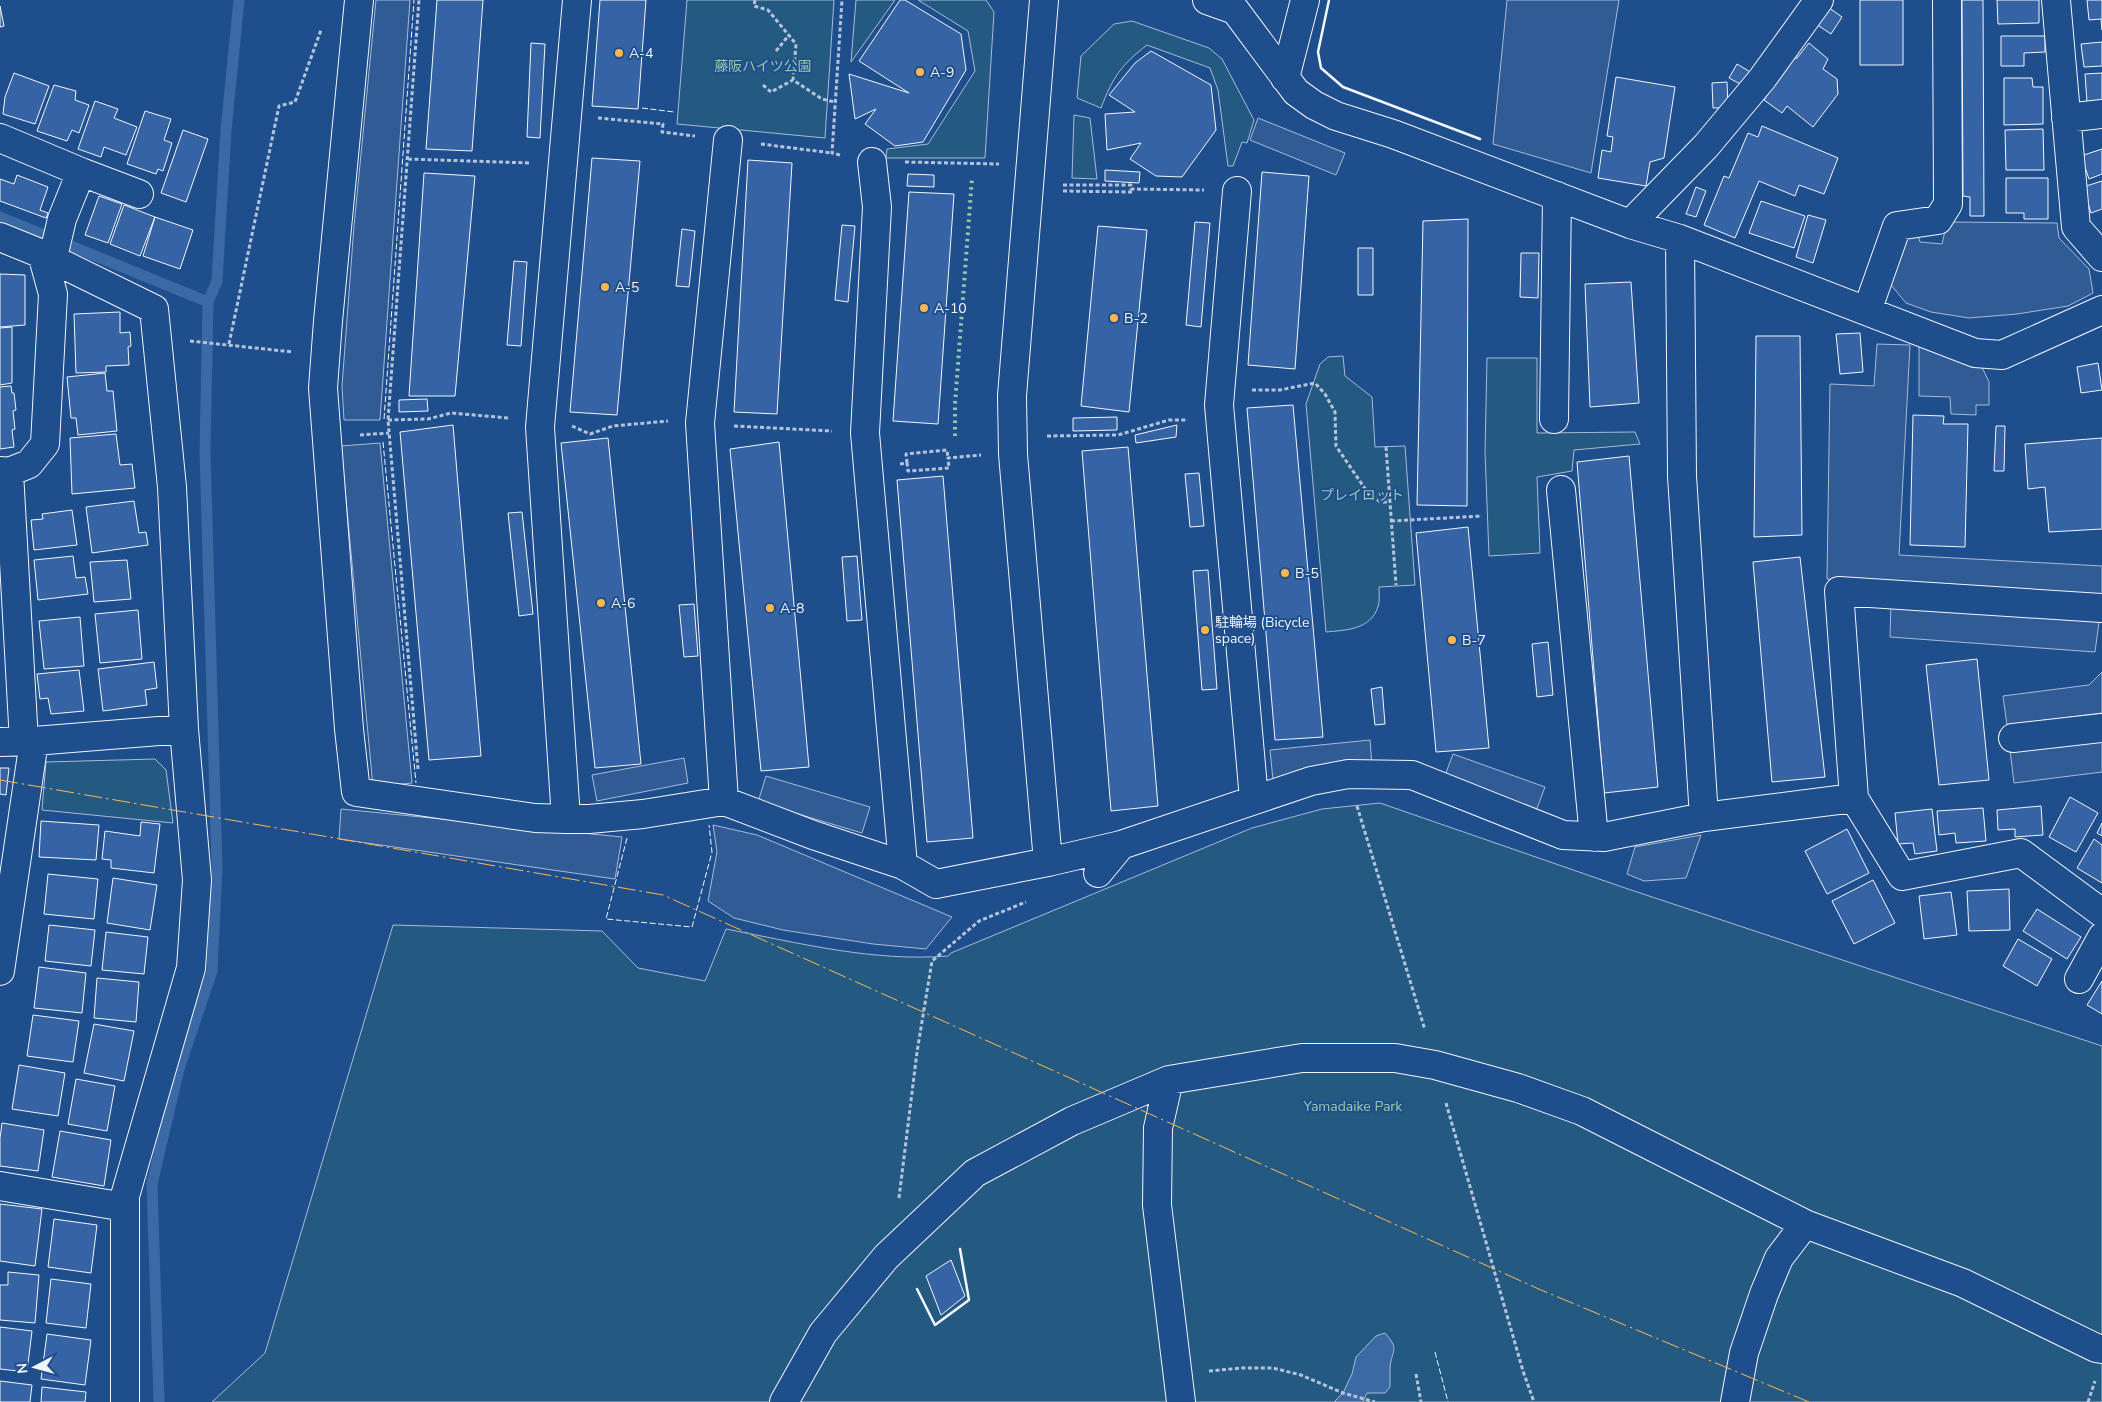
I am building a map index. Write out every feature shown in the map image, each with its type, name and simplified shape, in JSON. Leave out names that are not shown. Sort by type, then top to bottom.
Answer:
[{"type":"street","points":[[359,0],[330,301],[324,388],[349,729],[356,792],[535,818],[566,819],[643,814],[724,800],[813,835],[903,865],[936,884],[1048,862],[1121,845],[1311,781],[1348,774],[1412,775],[1562,835],[1604,838],[1704,817],[1854,798]]},
{"type":"street","points":[[566,819],[540,427],[577,0]]},
{"type":"street","points":[[1044,0],[1012,396],[1013,454],[1048,862]]},
{"type":"street","points":[[1207,0],[1235,10],[1291,85],[1314,105],[1336,116],[1393,134],[1630,224],[1680,239],[1975,353],[2002,355],[2102,310]]},
{"type":"street","points":[[1291,85],[1305,0]]},
{"type":"street","points":[[1630,224],[1712,139],[1762,78],[1819,0]]},
{"type":"street","points":[[1867,311],[1897,226],[1938,220],[1948,204],[1947,0]]},
{"type":"street","points":[[2056,0],[2076,227],[2102,257]]},
{"type":"street","points":[[2066,118],[2102,114]]},
{"type":"street","points":[[0,138],[139,194]]},
{"type":"street","points":[[724,800],[700,422],[728,140]]},
{"type":"street","points":[[872,162],[878,206],[866,432],[903,865]]},
{"type":"street","points":[[0,971],[19,742],[5,472],[29,464],[45,444],[54,250],[62,219],[81,172]]},
{"type":"street","points":[[1238,191],[1219,405],[1254,799]]},
{"type":"street","points":[[1554,419],[1557,196]]},
{"type":"street","points":[[0,237],[54,250],[154,309],[172,486],[184,729],[196,880],[191,968],[125,1196],[125,1402]]},
{"type":"street","points":[[1680,239],[1682,476],[1704,817]]},
{"type":"street","points":[[1561,490],[1594,837]]},
{"type":"street","points":[[2102,608],[1838,591],[1854,798],[1902,876],[2020,853],[2102,913]]},
{"type":"street","points":[[2013,738],[2102,728]]},
{"type":"street","points":[[19,742],[184,729]]},
{"type":"street","points":[[1098,873],[1121,845]]},
{"type":"street","points":[[2079,979],[2102,938]]},
{"type":"street","points":[[784,1402],[823,1333],[886,1257],[975,1173],[1072,1121],[1169,1080],[1302,1058],[1394,1058],[1435,1066],[1518,1088],[1582,1111],[1804,1224],[1963,1283],[2102,1349]]},
{"type":"street","points":[[1169,1080],[1158,1128],[1157,1205],[1181,1402]]},
{"type":"street","points":[[0,1186],[125,1207]]},
{"type":"street","points":[[1735,1402],[1744,1353],[1764,1294],[1779,1258],[1804,1224]]},
{"type":"path","points":[[420,0],[388,420],[421,802]]},
{"type":"path","points":[[755,0],[754,6],[768,10],[796,44],[793,80]]},
{"type":"path","points":[[842,0],[832,153],[872,162]]},
{"type":"path","points":[[229,344],[279,106],[295,102],[322,28]]},
{"type":"path","points":[[776,51],[789,36]]},
{"type":"path","points":[[793,80],[822,100],[835,102]]},
{"type":"path","points":[[763,85],[771,92],[793,80]]},
{"type":"path","points":[[600,118],[663,124]]},
{"type":"path","points":[[408,160],[563,165]]},
{"type":"path","points":[[904,162],[1000,164]]},
{"type":"path","points":[[1063,185],[1132,185],[1132,192],[1063,191]]},
{"type":"path","points":[[1131,189],[1238,191]]},
{"type":"path","points":[[187,341],[302,353]]},
{"type":"path","points":[[1258,390],[1280,390],[1314,383],[1325,394],[1335,412],[1336,446],[1370,496],[1381,502],[1390,502]]},
{"type":"path","points":[[388,420],[428,419],[451,413],[541,420]]},
{"type":"path","points":[[570,425],[590,434],[613,426],[678,420],[700,422]]},
{"type":"path","points":[[1047,436],[1118,436],[1169,420],[1221,422]]},
{"type":"path","points":[[729,426],[866,432]]},
{"type":"path","points":[[1386,447],[1396,585]]},
{"type":"path","points":[[947,450],[948,468],[908,471],[907,463],[906,454],[947,450]]},
{"type":"path","points":[[948,458],[988,455]]},
{"type":"path","points":[[898,464],[907,463]]},
{"type":"path","points":[[1391,521],[1482,516]]},
{"type":"path","points":[[1348,774],[1523,1372],[1534,1402]]},
{"type":"path","points":[[898,1207],[908,1140],[917,1052],[932,961],[979,921]]},
{"type":"path","points":[[1242,1368],[1273,1368],[1301,1375],[1343,1393],[1375,1402]]},
{"type":"path","points":[[1416,1374],[1421,1402]]},
{"type":"green space","name":"藤阪ハイツ公園","points":[[687,0],[834,0],[825,138],[677,124]]},
{"type":"green space","points":[[856,0],[895,0],[851,62]]},
{"type":"green space","points":[[918,0],[986,0],[994,12],[985,158],[886,158],[887,149],[928,144],[975,71],[968,31]]},
{"type":"green space","points":[[1132,21],[1209,48],[1222,59],[1254,120],[1247,143],[1242,142],[1233,166],[1228,166],[1218,90],[1210,68],[1147,45],[1119,72],[1101,108],[1077,98],[1081,56],[1114,24]]},
{"type":"green space","points":[[1074,115],[1090,118],[1097,179],[1072,178]]},
{"type":"green space","name":"プレイロット","points":[[1343,356],[1345,376],[1372,397],[1375,447],[1405,446],[1415,585],[1379,587],[1378,607],[1369,620],[1356,627],[1326,632],[1306,404],[1320,364],[1328,357]]},
{"type":"green space","points":[[1487,358],[1537,358],[1537,433],[1635,432],[1640,444],[1574,450],[1572,471],[1537,477],[1540,553],[1489,556],[1485,452]]},
{"type":"green space","points":[[155,759],[166,770],[173,823],[42,810],[46,762]]},
{"type":"green space","name":"Yamadaike Park","points":[[1380,803],[1628,889],[2102,1046],[2102,1402],[212,1402],[265,1353],[393,925],[602,931],[638,968],[705,981],[726,929],[864,954],[920,957],[948,956],[951,953],[1252,828],[1322,809]]},
{"type":"shaded area","points":[[376,0],[410,0],[380,420],[344,420],[342,386],[354,226]]},
{"type":"shaded area","points":[[1507,0],[1619,0],[1591,173],[1493,144]]},
{"type":"shaded area","points":[[1258,118],[1345,153],[1336,175],[1250,140]]},
{"type":"shaded area","points":[[1947,222],[2057,223],[2059,238],[2089,269],[2093,293],[2068,306],[2017,314],[1969,318],[1931,312],[1906,303],[1891,285],[1904,237],[1918,236],[1920,242],[1942,244]]},
{"type":"shaded area","points":[[1919,341],[1982,367],[1989,382],[1989,405],[1976,405],[1976,415],[1951,414],[1950,397],[1919,396]]},
{"type":"shaded area","points":[[1877,344],[1910,345],[1899,555],[2102,566],[2102,595],[1827,579],[1830,384],[1874,386]]},
{"type":"shaded area","points":[[380,443],[412,783],[373,787],[341,446]]},
{"type":"shaded area","points":[[1891,603],[2099,622],[2095,652],[1890,637]]},
{"type":"shaded area","points":[[2102,672],[2102,713],[2007,725],[2003,696],[2089,685]]},
{"type":"shaded area","points":[[2102,738],[2102,772],[2014,783],[2010,750]]},
{"type":"shaded area","points":[[1370,740],[1372,766],[1273,780],[1270,750]]},
{"type":"shaded area","points":[[1453,754],[1545,787],[1536,811],[1444,778]]},
{"type":"shaded area","points":[[684,758],[688,783],[597,801],[592,775]]},
{"type":"shaded area","points":[[766,776],[870,807],[862,833],[758,802]]},
{"type":"shaded area","points":[[341,809],[622,837],[615,879],[339,839]]},
{"type":"shaded area","points":[[713,825],[757,835],[952,917],[926,949],[873,944],[783,930],[734,918],[708,901],[717,852]]},
{"type":"shaded area","points":[[1701,835],[1686,878],[1644,881],[1627,874],[1635,847]]},
{"type":"shaded area","points":[[1385,1333],[1394,1346],[1390,1367],[1390,1387],[1385,1393],[1367,1393],[1363,1402],[1334,1402],[1343,1393],[1352,1374],[1356,1357],[1376,1336]]},
{"type":"building","points":[[437,0],[483,0],[472,151],[426,149]]},
{"type":"building","name":"A-4","points":[[600,0],[646,0],[638,109],[592,106]]},
{"type":"building","name":"A-9","points":[[900,0],[905,0],[961,34],[966,70],[923,142],[895,146],[865,124],[876,109],[855,119],[849,74],[909,93],[859,61]]},
{"type":"building","points":[[1860,0],[1903,0],[1903,65],[1860,65]]},
{"type":"building","points":[[1962,0],[1983,0],[1984,216],[1970,216],[1970,197],[1963,196]]},
{"type":"building","points":[[1997,0],[2039,0],[2039,23],[1998,24]]},
{"type":"building","points":[[2087,0],[2102,0],[2102,30],[2101,19],[2089,20]]},
{"type":"building","points":[[1825,5],[1842,17],[1831,34],[1813,22]]},
{"type":"building","points":[[0,6],[4,26],[0,27]]},
{"type":"building","points":[[2001,36],[2045,36],[2045,52],[2024,53],[2024,66],[2001,66]]},
{"type":"building","points":[[2102,42],[2102,66],[2084,67],[2081,44]]},
{"type":"building","points":[[531,43],[545,44],[540,138],[527,137]]},
{"type":"building","points":[[1809,43],[1828,59],[1823,69],[1837,79],[1838,94],[1813,127],[1787,106],[1782,113],[1764,100],[1792,59],[1797,58]]},
{"type":"building","points":[[1151,51],[1211,85],[1216,130],[1182,177],[1156,176],[1130,159],[1141,143],[1107,150],[1105,114],[1135,112],[1109,95],[1135,63]]},
{"type":"building","points":[[1737,64],[1752,73],[1744,86],[1729,78]]},
{"type":"building","points":[[14,73],[49,86],[35,124],[3,114],[5,97]]},
{"type":"building","points":[[2102,73],[2102,101],[2087,102],[2085,74]]},
{"type":"building","points":[[1616,77],[1675,87],[1664,158],[1650,162],[1646,186],[1598,178],[1602,150],[1611,152],[1613,137],[1607,136]]},
{"type":"building","points":[[2004,78],[2032,78],[2033,87],[2043,87],[2043,124],[2004,125]]},
{"type":"building","points":[[1727,82],[1728,108],[1713,108],[1712,83]]},
{"type":"building","points":[[54,85],[76,91],[75,100],[89,105],[79,133],[72,130],[67,141],[37,131]]},
{"type":"building","points":[[95,101],[118,109],[114,118],[137,127],[126,155],[104,147],[101,157],[78,149]]},
{"type":"building","points":[[145,111],[171,119],[164,140],[172,143],[163,171],[158,169],[156,174],[127,164]]},
{"type":"building","points":[[1762,126],[1838,158],[1824,194],[1799,185],[1795,196],[1759,181],[1735,238],[1704,225],[1724,176],[1729,178],[1748,133],[1758,137]]},
{"type":"building","points":[[2043,129],[2044,170],[2006,170],[2005,130]]},
{"type":"building","points":[[183,130],[208,139],[186,202],[161,193]]},
{"type":"building","points":[[2102,149],[2102,174],[2089,179],[2081,156]]},
{"type":"building","name":"A-5","points":[[592,158],[640,161],[617,415],[570,412]]},
{"type":"building","points":[[748,160],[792,163],[777,414],[734,412]]},
{"type":"building","points":[[1105,170],[1140,172],[1139,183],[1105,181]]},
{"type":"building","points":[[1262,172],[1309,176],[1295,369],[1248,365]]},
{"type":"building","points":[[424,173],[475,176],[455,396],[409,396]]},
{"type":"building","points":[[908,174],[934,175],[934,187],[907,186]]},
{"type":"building","points":[[17,175],[48,187],[40,210],[48,213],[46,218],[0,201],[0,179],[14,184]]},
{"type":"building","points":[[2006,178],[2048,178],[2048,219],[2024,219],[2024,213],[2006,213]]},
{"type":"building","points":[[2102,181],[2102,209],[2091,213],[2083,187]]},
{"type":"building","points":[[1696,187],[1706,191],[1696,217],[1686,214]]},
{"type":"building","name":"A-10","points":[[909,192],[954,194],[938,424],[893,421]]},
{"type":"building","points":[[99,196],[122,204],[108,243],[85,235]]},
{"type":"building","points":[[1761,201],[1805,216],[1794,248],[1749,233]]},
{"type":"building","points":[[124,205],[155,217],[140,256],[110,244]]},
{"type":"building","points":[[1808,215],[1826,220],[1813,263],[1796,257]]},
{"type":"building","points":[[155,217],[193,230],[180,269],[143,256]]},
{"type":"building","points":[[1468,219],[1467,506],[1417,505],[1423,221]]},
{"type":"building","points":[[1195,222],[1210,223],[1201,327],[1186,325]]},
{"type":"building","points":[[842,225],[855,226],[848,302],[835,300]]},
{"type":"building","name":"B-2","points":[[1098,226],[1147,230],[1129,412],[1081,406]]},
{"type":"building","points":[[682,229],[695,231],[689,287],[676,286]]},
{"type":"building","points":[[1358,248],[1373,248],[1373,295],[1358,295]]},
{"type":"building","points":[[1521,253],[1539,253],[1538,298],[1520,297]]},
{"type":"building","points":[[514,261],[527,262],[521,346],[507,345]]},
{"type":"building","points":[[0,274],[25,275],[25,325],[0,327]]},
{"type":"building","points":[[1631,282],[1639,403],[1590,407],[1585,284]]},
{"type":"building","points":[[120,312],[120,333],[130,332],[131,346],[128,347],[129,365],[106,366],[106,372],[76,373],[74,314]]},
{"type":"building","points":[[12,327],[12,383],[0,385],[0,328]]},
{"type":"building","points":[[1860,333],[1863,372],[1840,374],[1836,334]]},
{"type":"building","points":[[1756,336],[1800,336],[1802,535],[1754,537]]},
{"type":"building","points":[[2098,363],[2102,390],[2081,393],[2077,367]]},
{"type":"building","points":[[105,373],[107,391],[113,391],[117,431],[78,435],[76,418],[71,418],[67,377]]},
{"type":"building","points":[[11,386],[12,393],[14,393],[16,410],[13,411],[15,429],[12,430],[14,447],[0,449],[0,387]]},
{"type":"building","points":[[427,399],[428,411],[399,412],[399,400]]},
{"type":"building","name":"B-5","points":[[1293,405],[1323,737],[1275,740],[1247,408]]},
{"type":"building","points":[[1913,415],[1944,416],[1943,424],[1968,424],[1965,547],[1910,545]]},
{"type":"building","points":[[1117,417],[1117,430],[1073,431],[1073,418]]},
{"type":"building","points":[[453,425],[481,756],[429,760],[400,432]]},
{"type":"building","points":[[1177,425],[1176,437],[1136,443],[1135,435]]},
{"type":"building","points":[[1996,426],[2005,426],[2004,471],[1994,471]]},
{"type":"building","points":[[116,434],[120,465],[132,464],[135,488],[72,494],[70,438]]},
{"type":"building","name":"A-6","points":[[608,438],[641,764],[595,768],[561,443]]},
{"type":"building","points":[[2102,438],[2102,529],[2049,532],[2045,487],[2028,489],[2025,444]]},
{"type":"building","name":"A-8","points":[[779,442],[809,767],[761,771],[730,449]]},
{"type":"building","points":[[1128,447],[1158,806],[1111,811],[1082,451]]},
{"type":"building","points":[[1629,456],[1658,787],[1604,793],[1577,462]]},
{"type":"building","points":[[1199,473],[1204,526],[1190,527],[1185,474]]},
{"type":"building","points":[[943,476],[973,838],[927,842],[897,480]]},
{"type":"building","points":[[134,501],[139,533],[146,532],[148,545],[92,553],[86,507]]},
{"type":"building","points":[[72,510],[77,545],[34,550],[31,520],[43,519],[42,514]]},
{"type":"building","points":[[522,512],[533,614],[519,616],[508,513]]},
{"type":"building","name":"B-7","points":[[1468,527],[1489,748],[1436,752],[1416,533]]},
{"type":"building","points":[[73,556],[76,578],[85,577],[88,594],[38,600],[34,560]]},
{"type":"building","points":[[857,556],[862,620],[847,621],[842,557]]},
{"type":"building","points":[[1800,557],[1825,777],[1772,782],[1753,562]]},
{"type":"building","points":[[127,560],[131,599],[94,602],[90,562]]},
{"type":"building","name":"駐輪場 (Bicycle space)","points":[[1208,570],[1217,689],[1202,690],[1193,571]]},
{"type":"building","points":[[694,604],[698,656],[684,657],[679,605]]},
{"type":"building","points":[[138,610],[142,659],[100,663],[95,614]]},
{"type":"building","points":[[80,617],[84,666],[44,669],[39,621]]},
{"type":"building","points":[[1548,642],[1553,695],[1537,697],[1532,644]]},
{"type":"building","points":[[1977,659],[1989,780],[1939,785],[1926,665]]},
{"type":"building","points":[[154,662],[157,688],[145,690],[147,705],[103,711],[98,669]]},
{"type":"building","points":[[79,670],[84,711],[51,714],[48,698],[40,699],[37,674]]},
{"type":"building","points":[[1382,687],[1385,724],[1375,725],[1371,689]]},
{"type":"building","points":[[0,768],[9,768],[6,795],[0,794]]},
{"type":"building","points":[[2070,797],[2098,813],[2076,852],[2049,837]]},
{"type":"building","points":[[2041,806],[2043,835],[2015,837],[2015,829],[1998,830],[1997,810]]},
{"type":"building","points":[[1983,808],[1986,841],[1956,843],[1955,833],[1939,835],[1937,811]]},
{"type":"building","points":[[1932,809],[1937,851],[1915,854],[1913,843],[1898,844],[1895,813]]},
{"type":"building","points":[[41,821],[99,825],[96,860],[39,857]]},
{"type":"building","points":[[141,822],[160,824],[154,873],[111,868],[111,860],[102,859],[105,831],[140,836]]},
{"type":"building","points":[[2102,823],[2102,836],[2097,833]]},
{"type":"building","points":[[1847,829],[1869,873],[1827,894],[1805,851]]},
{"type":"building","points":[[2094,839],[2102,845],[2102,883],[2077,868]]},
{"type":"building","points":[[48,874],[98,879],[94,919],[44,914]]},
{"type":"building","points":[[113,878],[157,885],[150,930],[107,923]]},
{"type":"building","points":[[1873,880],[1895,923],[1854,944],[1832,901]]},
{"type":"building","points":[[2009,889],[2010,930],[1969,931],[1967,891]]},
{"type":"building","points":[[1951,892],[1957,935],[1924,939],[1919,896]]},
{"type":"building","points":[[2037,909],[2081,937],[2067,959],[2023,931]]},
{"type":"building","points":[[49,925],[95,930],[91,966],[45,961]]},
{"type":"building","points":[[106,932],[148,937],[144,974],[102,970]]},
{"type":"building","points":[[2018,939],[2052,959],[2037,986],[2003,966]]},
{"type":"building","points":[[39,967],[86,973],[82,1013],[34,1008]]},
{"type":"building","points":[[97,978],[139,982],[136,1022],[94,1018]]},
{"type":"building","points":[[2102,981],[2102,1014],[2087,1005]]},
{"type":"building","points":[[33,1015],[79,1021],[73,1062],[27,1056]]},
{"type":"building","points":[[94,1024],[134,1031],[124,1081],[84,1073]]},
{"type":"building","points":[[19,1065],[65,1073],[58,1116],[12,1109]]},
{"type":"building","points":[[76,1079],[115,1086],[107,1131],[68,1124]]},
{"type":"building","points":[[2,1123],[44,1130],[38,1171],[0,1166]]},
{"type":"building","points":[[60,1131],[111,1140],[104,1186],[52,1177]]},
{"type":"building","points":[[0,1204],[42,1209],[35,1266],[0,1261]]},
{"type":"building","points":[[54,1219],[97,1225],[91,1273],[48,1267]]},
{"type":"building","points":[[951,1260],[965,1296],[941,1315],[926,1276]]},
{"type":"building","points":[[8,1272],[39,1275],[35,1323],[0,1320],[0,1285],[8,1285]]},
{"type":"building","points":[[51,1279],[91,1284],[86,1328],[46,1323]]},
{"type":"building","points":[[0,1327],[32,1331],[27,1372],[0,1369]]},
{"type":"building","points":[[47,1334],[91,1340],[85,1385],[41,1379]]},
{"type":"building","points":[[0,1381],[32,1385],[30,1402],[0,1402]]},
{"type":"building","points":[[42,1387],[86,1392],[85,1402],[41,1402]]},
{"type":"waterway","points":[[159,1402],[152,1184],[179,1069],[212,971],[217,868],[205,452],[208,302],[217,281],[226,130],[239,0]]},
{"type":"waterway","points":[[0,217],[208,302]]},
{"type":"hedge","points":[[955,436],[955,404],[972,178]]},
{"type":"fence","points":[[384,419],[414,0]]},
{"type":"fence","points":[[642,108],[674,112]]},
{"type":"fence","points":[[383,442],[416,783]]},
{"type":"fence","points":[[627,838],[606,919],[692,927],[712,852],[709,825]]},
{"type":"fence","points":[[1435,1352],[1448,1402]]},
{"type":"wall","points":[[1329,0],[1318,52],[1321,68],[1343,87],[1480,139]]},
{"type":"wall","points":[[917,1289],[935,1325],[969,1300],[960,1249]]},
{"type":"power","points":[[0,780],[663,895],[1541,1290],[1809,1402]]},
{"type":"place","name":"A-4","points":[[619,53]]},
{"type":"place","name":"A-9","points":[[920,72]]},
{"type":"place","name":"A-5","points":[[605,287]]},
{"type":"place","name":"A-10","points":[[924,308]]},
{"type":"place","name":"B-2","points":[[1114,318]]},
{"type":"place","name":"B-5","points":[[1285,573]]},
{"type":"place","name":"A-6","points":[[601,603]]},
{"type":"place","name":"A-8","points":[[770,608]]},
{"type":"place","name":"駐輪場 (Bicycle space)","points":[[1205,630]]},
{"type":"place","name":"B-7","points":[[1452,640]]}]
